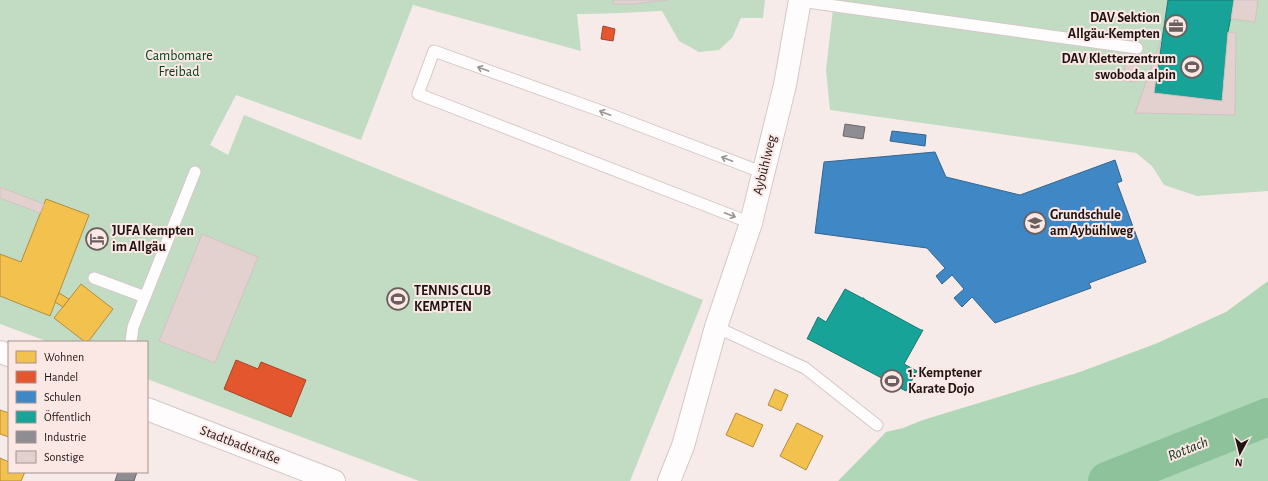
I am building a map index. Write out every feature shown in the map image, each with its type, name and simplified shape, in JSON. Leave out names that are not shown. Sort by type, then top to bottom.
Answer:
[{"type":"street","name":"Aybühlweg","points":[[669,481],[683,446],[716,327],[751,223],[785,85],[800,0]]},
{"type":"street","name":"Stadtbadstraße","points":[[148,409],[334,481]]},
{"type":"lane","points":[[800,0],[1137,48]]},
{"type":"lane","points":[[751,223],[418,94],[434,51],[601,111],[764,173]]},
{"type":"lane","points":[[131,341],[133,327],[195,172]]},
{"type":"lane","points":[[94,278],[145,297]]},
{"type":"lane","points":[[716,327],[805,368],[877,425]]},
{"type":"green space","name":"Cambomare Freibad","points":[[0,0],[765,0],[763,18],[741,18],[732,38],[719,50],[699,52],[679,41],[662,11],[577,14],[581,51],[413,5],[361,140],[236,95],[210,145],[228,155],[244,115],[703,300],[630,481],[419,481],[148,379],[148,341],[46,341],[0,324]]},
{"type":"green space","points":[[834,0],[1268,0],[1268,191],[1197,196],[1164,185],[1152,166],[1136,153],[830,110],[826,70]]},
{"type":"green space","points":[[1268,281],[1268,481],[838,481],[886,432],[1077,373],[1155,344],[1226,312]]},
{"type":"building: Wohnen","points":[[46,199],[89,215],[50,316],[0,296],[0,254],[21,262]]},
{"type":"building: Wohnen","points":[[81,284],[113,309],[89,341],[84,341],[54,318]]},
{"type":"building: Wohnen","points":[[59,293],[69,299],[63,307],[55,302]]},
{"type":"building: Wohnen","points":[[775,389],[788,395],[781,411],[768,405]]},
{"type":"building: Wohnen","points":[[0,410],[8,413],[8,437],[0,434]]},
{"type":"building: Wohnen","points":[[736,413],[763,425],[753,447],[726,435]]},
{"type":"building: Wohnen","points":[[797,423],[823,436],[806,470],[780,456]]},
{"type":"building: Wohnen","points":[[0,458],[8,462],[8,473],[25,473],[21,481],[0,481]]},
{"type":"building: Handel","points":[[603,26],[615,29],[613,41],[601,39]]},
{"type":"building: Handel","points":[[236,360],[258,369],[261,362],[306,380],[291,417],[224,389]]},
{"type":"building: Schulen","points":[[892,131],[926,135],[925,146],[890,141]]},
{"type":"building: Schulen","name":"Grundschule am Aybühlweg","points":[[935,152],[946,177],[1020,195],[1115,160],[1122,181],[1117,183],[1146,262],[1089,283],[1091,288],[995,323],[972,297],[962,307],[954,298],[964,289],[952,275],[942,284],[936,276],[945,268],[927,248],[815,233],[824,162]]},
{"type":"building: Öffentlich","name":"DAV Kletterzentrum swoboda alpin","points":[[1168,0],[1234,0],[1228,32],[1222,101],[1154,93]]},
{"type":"building: Öffentlich","points":[[845,289],[923,330],[904,364],[917,371],[906,391],[890,384],[891,383],[807,339],[818,317],[826,322]]},
{"type":"building: Industrie","points":[[845,124],[865,127],[863,139],[843,136]]},
{"type":"building: Industrie","points":[[118,473],[137,473],[134,481],[115,481]]},
{"type":"building: Sonstige","points":[[613,0],[667,0],[634,4],[613,4]]},
{"type":"building: Sonstige","points":[[1234,0],[1258,0],[1255,22],[1231,19]]},
{"type":"building: Sonstige","points":[[1228,32],[1236,33],[1235,115],[1135,113],[1161,40],[1154,93],[1222,101]]},
{"type":"building: Sonstige","points":[[1126,57],[1139,59],[1137,82],[1124,81]]},
{"type":"building: Sonstige","points":[[0,187],[44,204],[40,213],[0,198]]},
{"type":"building: Sonstige","points":[[202,234],[258,257],[215,363],[159,341]]},
{"type":"waterway","name":"Rottach","points":[[1107,481],[1268,417]]},
{"type":"place","name":"DAV Sektion Allgäu-Kempten","points":[[1176,26]]},
{"type":"place","name":"DAV Kletterzentrum swoboda alpin","points":[[1192,67]]},
{"type":"place","name":"Grundschule am Aybühlweg","points":[[1035,223]]},
{"type":"place","name":"JUFA Kempten im Allgäu","points":[[97,239]]},
{"type":"place","name":"TENNIS CLUB KEMPTEN","points":[[398,299]]},
{"type":"place","name":"1. Kemptener Karate Dojo","points":[[892,381]]}]
